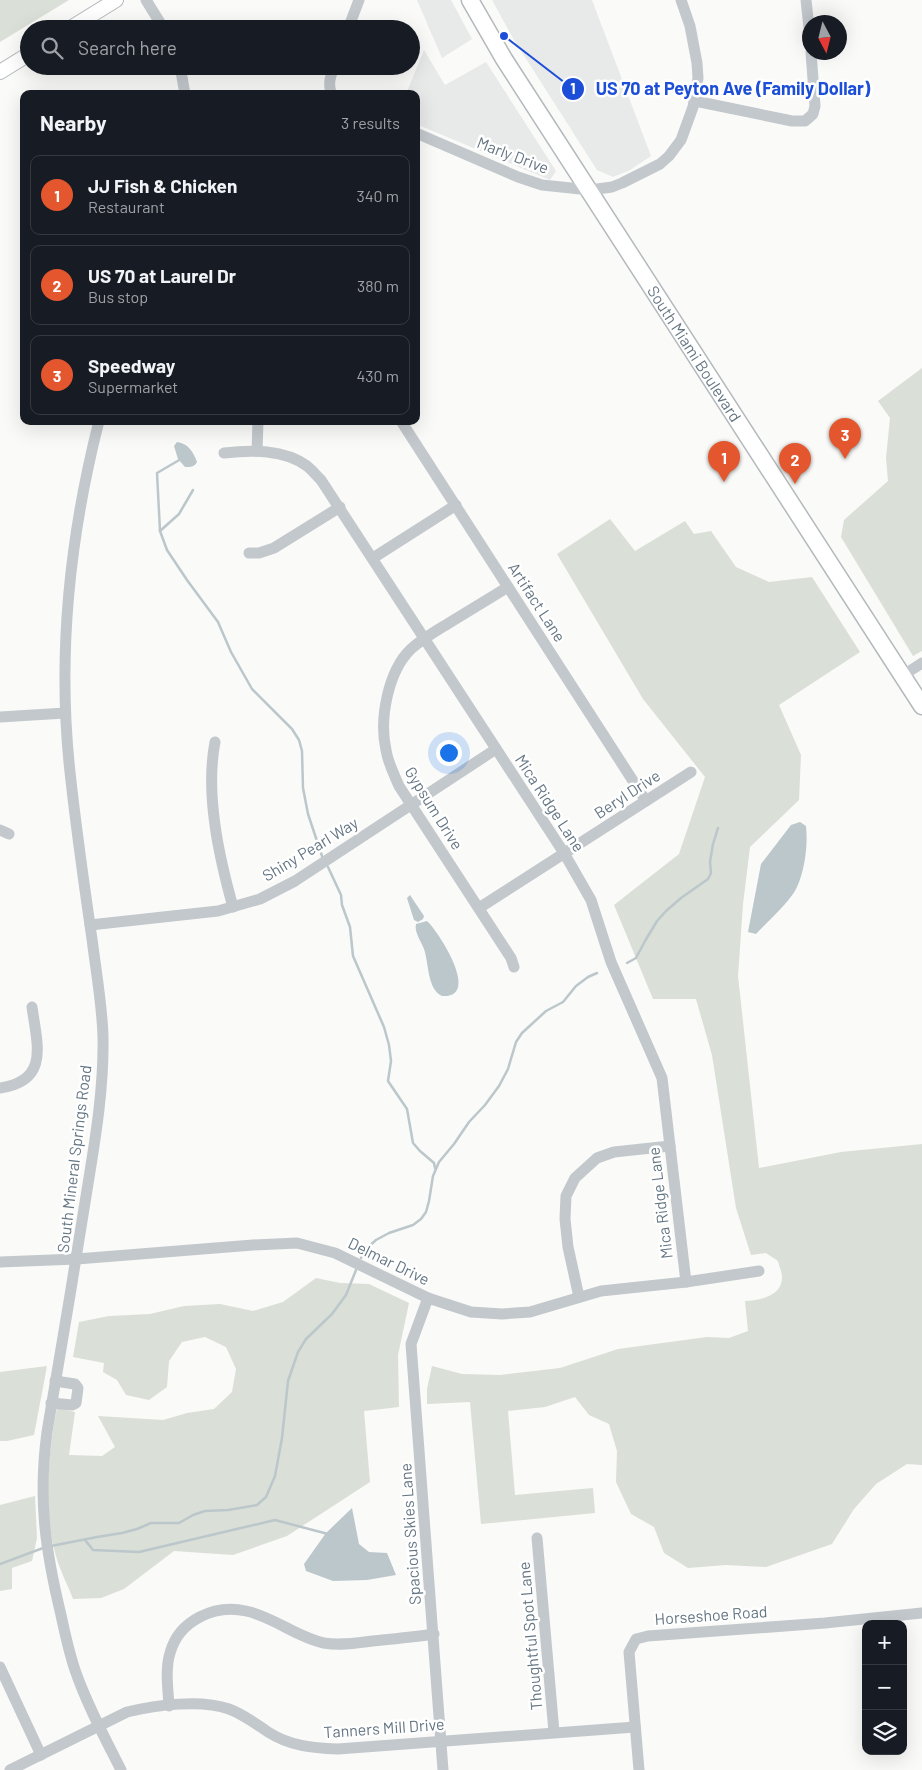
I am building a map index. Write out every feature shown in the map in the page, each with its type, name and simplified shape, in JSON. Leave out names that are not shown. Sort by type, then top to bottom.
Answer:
[{"type":"highway","name":"South Miami Boulevard","points":[[470,0],[504,59],[922,706]]},
{"type":"main road","points":[[84,20],[116,0]]},
{"type":"main road","points":[[0,72],[20,60]]},
{"type":"street","points":[[146,0],[158,20]]},
{"type":"street","points":[[351,20],[359,0]]},
{"type":"street","name":"Marly Drive","points":[[420,135],[534,183],[548,187],[590,190],[619,185],[664,161],[680,140],[695,101],[698,78],[697,63],[690,26],[682,0]]},
{"type":"street","points":[[806,0],[808,15]]},
{"type":"street","points":[[695,101],[792,121],[805,121],[814,114],[815,106],[812,60]]},
{"type":"street","points":[[182,75],[185,90]]},
{"type":"street","points":[[330,90],[331,75]]},
{"type":"street","name":"South Mineral Springs Road","points":[[98,425],[84,486],[70,573],[65,655],[65,713],[70,773],[102,1015],[102,1069],[99,1113],[77,1259],[45,1448],[42,1503],[46,1547],[70,1656],[99,1725],[121,1770]]},
{"type":"street","points":[[257,451],[258,425]]},
{"type":"street","name":"Artifact Lane","points":[[404,425],[646,801]]},
{"type":"street","name":"Mica Ridge Lane","points":[[224,453],[257,451],[294,458],[321,480],[564,853],[591,900],[610,962],[662,1078],[686,1282]]},
{"type":"street","points":[[372,558],[456,505]]},
{"type":"street","points":[[249,553],[259,554],[274,548],[340,508]]},
{"type":"street","name":"Gypsum Drive","points":[[508,587],[425,638],[410,650],[397,666],[385,709],[383,730],[385,749],[399,786],[511,958],[514,968]]},
{"type":"street","points":[[902,676],[922,663]]},
{"type":"street","points":[[0,717],[65,713]]},
{"type":"street","points":[[215,742],[212,758],[214,813],[220,854],[233,907]]},
{"type":"street","name":"Shiny Pearl Way","points":[[90,925],[218,911],[260,898],[295,880],[496,749]]},
{"type":"street","name":"Beryl Drive","points":[[479,908],[691,772]]},
{"type":"street","points":[[0,1088],[20,1084],[32,1073],[37,1059],[37,1041],[32,1007]]},
{"type":"street","points":[[579,1298],[568,1247],[565,1219],[566,1196],[575,1178],[596,1158],[614,1152],[670,1146]]},
{"type":"street","name":"Delmar Drive","points":[[0,1262],[77,1259],[296,1243],[335,1253],[428,1298],[471,1312],[502,1314],[530,1312],[602,1291],[686,1282],[759,1271]]},
{"type":"street","name":"Spacious Skies Lane","points":[[428,1298],[411,1344],[444,1770]]},
{"type":"street","points":[[52,1403],[72,1405],[76,1403],[77,1396],[78,1388],[75,1384],[55,1381]]},
{"type":"street","name":"Thoughtful Spot Lane","points":[[537,1538],[554,1732]]},
{"type":"street","points":[[169,1706],[167,1671],[170,1652],[174,1643],[188,1626],[198,1617],[210,1612],[226,1609],[247,1611],[266,1618],[303,1637],[324,1643],[345,1644],[434,1634]]},
{"type":"street","name":"Horseshoe Road","points":[[639,1770],[629,1652],[636,1639],[922,1613]]},
{"type":"street","points":[[0,1667],[41,1756]]},
{"type":"street","name":"Tanners Mill Drive","points":[[10,1770],[127,1712],[143,1708],[169,1706],[203,1704],[229,1709],[284,1741],[298,1746],[338,1749],[635,1727]]},
{"type":"shaded area","points":[[0,0],[69,0],[36,20],[20,20],[20,30],[0,42]]},
{"type":"shaded area","points":[[417,0],[451,0],[472,39],[442,58]]},
{"type":"shaded area","points":[[492,0],[592,0],[651,156],[630,170],[613,177],[597,170],[514,40]]},
{"type":"shaded area","points":[[424,50],[445,85],[486,62],[556,171],[550,180],[420,126],[420,90],[408,90],[414,75],[420,75],[420,60]]},
{"type":"shaded area","points":[[922,368],[922,651],[913,656],[841,537],[844,520],[888,481],[886,458],[890,418],[878,401]]},
{"type":"shaded area","points":[[177,442],[190,449],[197,462],[195,465],[185,467],[178,459],[174,446]]},
{"type":"shaded area","points":[[610,519],[635,551],[685,521],[694,534],[711,531],[736,567],[769,582],[812,577],[860,652],[779,705],[801,755],[799,800],[750,847],[743,904],[738,976],[759,1168],[841,1152],[922,1144],[922,1465],[907,1464],[876,1484],[854,1509],[832,1544],[766,1567],[726,1565],[688,1568],[664,1553],[654,1527],[631,1514],[616,1482],[617,1451],[609,1424],[589,1415],[575,1397],[545,1407],[508,1411],[515,1495],[593,1488],[595,1513],[481,1524],[470,1402],[427,1404],[427,1389],[432,1366],[462,1374],[500,1375],[560,1368],[618,1349],[707,1337],[729,1338],[748,1331],[745,1301],[769,1296],[781,1284],[782,1275],[778,1261],[766,1253],[751,1255],[736,1208],[712,1055],[696,999],[653,999],[614,905],[679,854],[705,777],[643,699],[557,554]]},
{"type":"shaded area","points":[[800,822],[806,826],[807,841],[804,865],[797,887],[784,905],[756,934],[748,932],[761,864],[791,825]]},
{"type":"shaded area","points":[[410,895],[424,916],[418,922],[414,920],[407,898]]},
{"type":"shaded area","points":[[427,921],[448,950],[454,964],[458,976],[458,987],[453,994],[442,996],[437,993],[431,982],[424,949],[416,927],[416,924]]},
{"type":"shaded area","points":[[316,1278],[340,1283],[369,1284],[409,1303],[398,1355],[399,1407],[364,1411],[370,1482],[287,1536],[233,1555],[174,1551],[124,1589],[101,1598],[73,1599],[56,1556],[49,1520],[49,1463],[57,1408],[75,1412],[69,1455],[102,1456],[115,1447],[98,1416],[163,1420],[187,1413],[214,1409],[232,1392],[236,1369],[226,1347],[205,1337],[182,1342],[169,1361],[167,1387],[149,1400],[126,1395],[117,1380],[103,1372],[104,1363],[73,1357],[79,1322],[109,1316],[150,1314],[184,1306],[220,1304],[253,1311],[283,1302]]},
{"type":"shaded area","points":[[47,1366],[34,1435],[0,1441],[0,1372]]},
{"type":"shaded area","points":[[35,1496],[37,1538],[32,1561],[12,1568],[12,1589],[0,1591],[0,1505]]},
{"type":"shaded area","points":[[352,1508],[359,1544],[369,1552],[387,1553],[396,1575],[367,1580],[333,1581],[306,1571],[304,1564],[326,1533]]},
{"type":"waterway","points":[[181,459],[157,473],[160,531],[167,550],[218,622],[231,652],[252,689],[292,729],[299,740],[302,751],[303,788],[308,814],[322,856]]},
{"type":"waterway","points":[[160,531],[179,514],[193,490]]},
{"type":"waterway","points":[[627,963],[636,958],[657,921],[666,911],[708,879],[711,873],[710,862],[713,844],[718,828]]},
{"type":"waterway","points":[[328,867],[341,895],[342,905],[350,927],[353,956],[384,1027],[391,1061],[388,1081],[407,1109],[413,1143],[434,1163],[435,1168]]},
{"type":"waterway","points":[[361,1258],[365,1250],[376,1240],[389,1233],[413,1225],[421,1219],[426,1212],[433,1176],[439,1162],[499,1086],[508,1069],[516,1042],[522,1033],[546,1011],[563,1002],[576,986],[597,973]]},
{"type":"waterway","points":[[51,1546],[122,1533],[151,1523],[179,1523],[205,1511],[228,1510],[257,1505],[266,1497],[275,1476],[282,1438],[288,1381],[298,1352],[306,1339],[332,1314],[346,1295],[356,1270]]},
{"type":"waterway","points":[[85,1540],[93,1550],[139,1552],[275,1520],[328,1534]]},
{"type":"waterway","points":[[0,1564],[43,1548]]},
{"type":"place","name":"US 70 at Peyton Ave (Family Dollar)","points":[[504,36]]},
{"type":"place","name":"Speedway","points":[[845,459]]},
{"type":"place","name":"JJ Fish & Chicken","points":[[724,482]]},
{"type":"place","name":"US 70 at Laurel Dr","points":[[795,484]]}]
